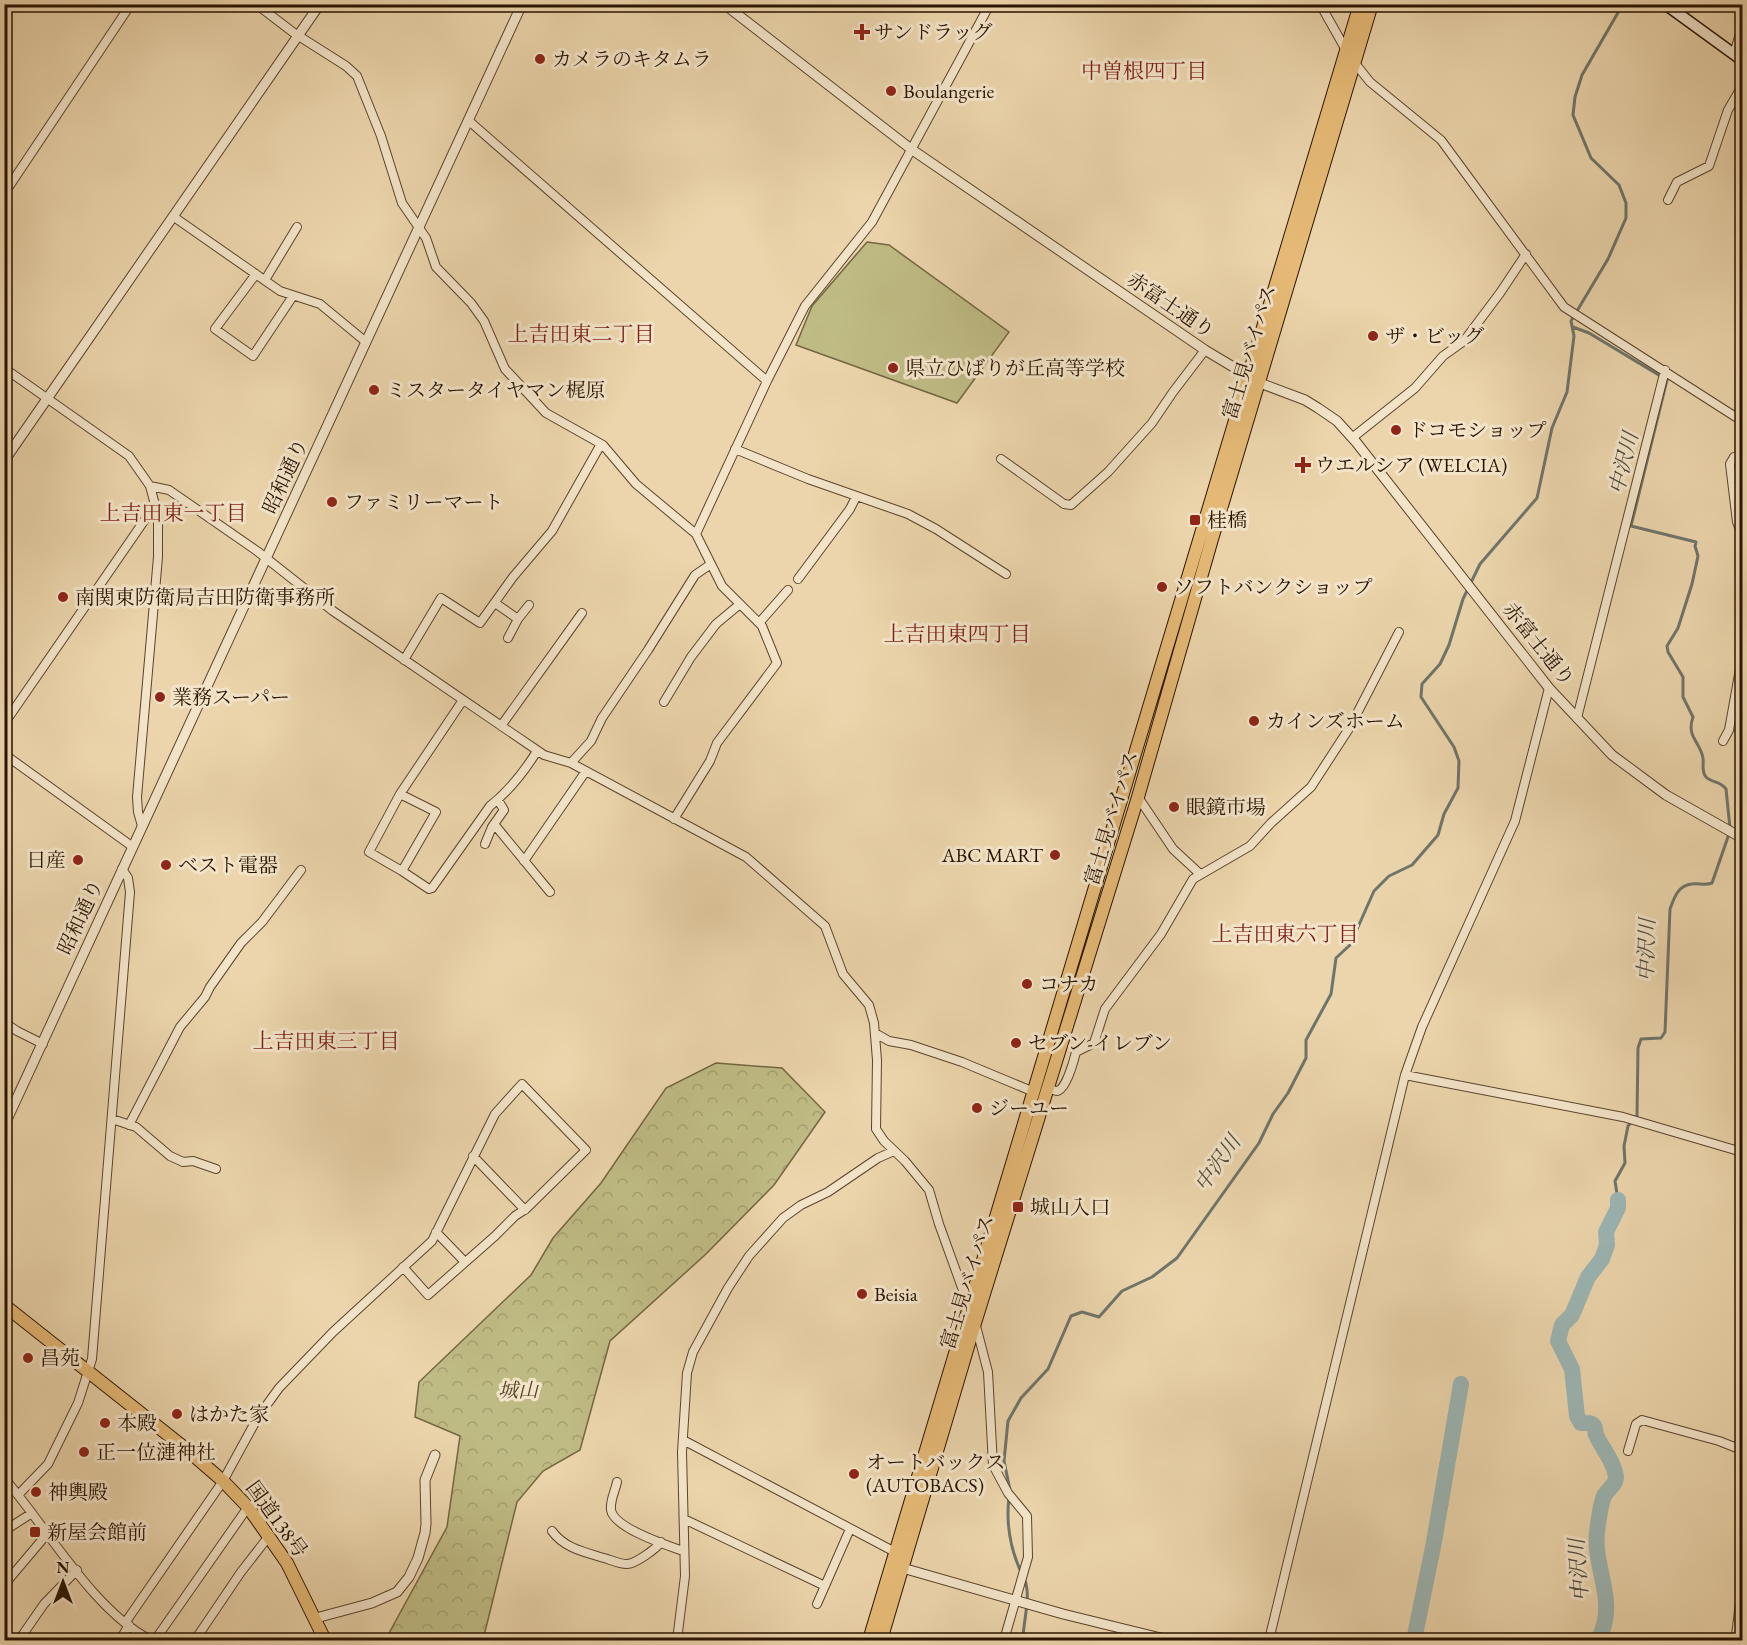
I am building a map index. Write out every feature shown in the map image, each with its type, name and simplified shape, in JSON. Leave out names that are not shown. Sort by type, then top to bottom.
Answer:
[{"type":"highway","name":"富士見バイパス","points":[[881,1641],[897,1567],[896,1552],[1360,4]]},
{"type":"highway","name":"富士見バイパス","points":[[869,1641],[897,1567],[975,1323],[1138,797],[1212,539],[1372,4]]},
{"type":"highway","name":"国道138号","points":[[4,1305],[186,1449],[223,1481],[248,1507],[287,1563],[316,1618],[325,1641]]},
{"type":"main road","points":[[1665,4],[1738,57]]},
{"type":"street","points":[[4,194],[131,4]]},
{"type":"street","points":[[256,4],[357,76],[381,136],[397,191],[407,213],[426,238],[436,267],[471,303],[484,321],[506,369],[514,380],[546,413],[601,444],[636,484],[696,534],[722,586],[759,623],[770,641],[777,663],[717,743],[710,761],[674,819]]},
{"type":"street","points":[[4,461],[320,4]]},
{"type":"street","name":"昭和通り","points":[[4,1126],[522,4]]},
{"type":"street","name":"赤富士通り","points":[[724,4],[911,149],[1205,350],[1260,383],[1305,400],[1337,421],[1549,688],[1612,755],[1666,795],[1714,824],[1741,837]]},
{"type":"street","points":[[696,534],[767,381],[805,306],[872,222],[990,4]]},
{"type":"street","points":[[1320,4],[1354,62],[1371,82],[1441,140],[1563,307],[1665,370],[1743,422]]},
{"type":"street","points":[[1738,57],[1743,27]]},
{"type":"street","points":[[1668,200],[1677,182],[1709,166],[1728,110],[1743,87]]},
{"type":"street","points":[[469,121],[767,381]]},
{"type":"street","points":[[174,217],[280,291],[320,304],[366,342]]},
{"type":"street","points":[[265,280],[297,227]]},
{"type":"street","points":[[1352,438],[1415,388],[1443,357],[1464,341],[1526,254]]},
{"type":"street","points":[[256,274],[215,329],[254,357],[293,296]]},
{"type":"street","points":[[1001,459],[1064,504],[1071,505],[1108,472],[1152,423],[1205,350]]},
{"type":"street","points":[[4,368],[129,456],[150,486],[158,516],[158,556],[137,797],[142,826]]},
{"type":"street","points":[[1577,718],[1665,370]]},
{"type":"street","points":[[404,660],[441,598],[480,623],[513,577],[552,531],[601,444]]},
{"type":"street","points":[[735,449],[856,497],[908,514],[936,529],[1006,574]]},
{"type":"street","points":[[1743,455],[1734,457],[1730,464],[1737,522],[1743,535]]},
{"type":"street","points":[[150,486],[169,490],[267,559],[333,611],[537,751],[586,771],[746,858],[825,926],[843,974],[869,1005],[877,1060],[876,1129],[884,1141],[929,1190],[975,1323],[988,1372],[993,1465],[1008,1493],[1027,1516],[1028,1557],[1004,1641]]},
{"type":"street","points":[[798,579],[850,509],[856,497]]},
{"type":"street","points":[[4,724],[155,505]]},
{"type":"street","points":[[571,764],[591,741],[602,718],[695,575],[711,564]]},
{"type":"street","points":[[759,623],[788,590]]},
{"type":"street","points":[[495,603],[518,619]]},
{"type":"street","points":[[664,702],[691,657],[716,624],[740,604]]},
{"type":"street","points":[[508,638],[529,605]]},
{"type":"street","points":[[501,726],[582,613]]},
{"type":"street","points":[[1048,1088],[1056,1091],[1061,1089],[1066,1082],[1076,1052],[1094,1043],[1106,1009],[1161,934],[1188,885],[1200,874],[1250,846],[1311,786],[1350,727],[1399,632]]},
{"type":"street","points":[[1723,741],[1729,730],[1743,658]]},
{"type":"street","points":[[1269,1641],[1405,1075],[1422,1027],[1515,821],[1549,688]]},
{"type":"street","points":[[463,700],[400,794],[369,852],[429,889],[432,888],[490,806],[526,769],[537,751]]},
{"type":"street","points":[[4,754],[133,847]]},
{"type":"street","points":[[524,861],[586,771]]},
{"type":"street","points":[[400,794],[436,812],[402,871]]},
{"type":"street","points":[[1138,797],[1173,849],[1200,874]]},
{"type":"street","points":[[485,844],[494,824],[504,810],[498,800]]},
{"type":"street","points":[[494,824],[550,892]]},
{"type":"street","points":[[19,1494],[48,1464],[78,1403],[92,1359],[130,892],[129,878],[122,869]]},
{"type":"street","points":[[129,1125],[180,1027],[205,997],[241,943],[262,922],[301,870]]},
{"type":"street","points":[[4,1023],[43,1044]]},
{"type":"street","points":[[875,1034],[889,1041],[910,1045],[962,1062],[1034,1092]]},
{"type":"street","points":[[1405,1075],[1623,1117],[1743,1152]]},
{"type":"street","points":[[120,1641],[127,1624],[223,1481],[258,1417],[279,1388],[333,1332],[403,1267],[432,1241],[495,1114],[522,1084],[586,1150],[525,1210],[514,1216],[495,1236],[428,1294],[403,1267]]},
{"type":"street","points":[[112,1119],[136,1127],[176,1159],[183,1162],[192,1161],[216,1169]]},
{"type":"street","points":[[677,1641],[685,1576],[683,1440],[687,1373],[693,1353],[728,1288],[749,1256],[783,1218],[801,1205],[828,1192],[878,1158],[894,1151]]},
{"type":"street","points":[[473,1156],[525,1210]]},
{"type":"street","points":[[436,1232],[464,1261]]},
{"type":"street","points":[[1628,1451],[1636,1424],[1642,1420],[1743,1450]]},
{"type":"street","points":[[683,1440],[896,1552]]},
{"type":"street","points":[[316,1618],[372,1603],[397,1592],[409,1577],[418,1558],[425,1533],[425,1480],[435,1455]]},
{"type":"street","points":[[4,1478],[101,1600],[140,1635],[153,1641],[248,1507]]},
{"type":"street","points":[[617,1482],[611,1502],[614,1517],[618,1521],[683,1551]]},
{"type":"street","points":[[4,1531],[32,1513]]},
{"type":"street","points":[[684,1519],[825,1586]]},
{"type":"street","points":[[818,1604],[850,1529]]},
{"type":"street","points":[[552,1531],[558,1539],[577,1550],[627,1564],[636,1562],[658,1547],[661,1542]]},
{"type":"street","points":[[4,1586],[47,1534]]},
{"type":"street","points":[[195,1641],[241,1572],[269,1536]]},
{"type":"street","points":[[897,1567],[1168,1641]]},
{"type":"street","points":[[19,1641],[44,1604],[77,1570]]},
{"type":"street","points":[[1736,1641],[1743,1590]]},
{"type":"green space","points":[[867,242],[889,245],[1009,332],[957,403],[796,345],[812,306]]},
{"type":"green space","name":"城山","points":[[716,1063],[782,1068],[825,1112],[774,1185],[706,1254],[610,1341],[580,1450],[543,1471],[517,1502],[483,1640],[410,1640],[388,1635],[447,1527],[460,1436],[415,1417],[419,1382],[531,1275],[553,1238],[601,1183],[666,1088]]},
{"type":"waterway","name":"中沢川","points":[[1010,1490],[1004,1461],[1008,1421],[1021,1398],[1048,1369],[1071,1316],[1082,1312],[1099,1317],[1122,1291],[1152,1277],[1177,1258],[1259,1143],[1273,1114],[1288,1093],[1306,1058],[1306,1040],[1331,994],[1336,958],[1350,945],[1374,891],[1389,876],[1412,865],[1438,835],[1444,814],[1458,788],[1459,761],[1454,747],[1421,697],[1422,684],[1440,664],[1449,645],[1463,599],[1480,564],[1537,498],[1552,428],[1567,392],[1574,336],[1571,321],[1608,259],[1626,218],[1626,203],[1619,185],[1591,158],[1573,115],[1575,97],[1582,75],[1623,4]]},
{"type":"waterway","name":"中沢川","points":[[1573,327],[1589,333],[1667,380],[1631,526],[1696,542],[1698,556],[1692,584],[1678,628],[1667,646],[1668,652],[1683,677],[1683,697],[1693,717],[1691,729],[1703,758],[1704,775],[1726,789],[1730,828]]},
{"type":"waterway","name":"中沢川","points":[[1618,1200],[1615,1181],[1625,1163],[1624,1146],[1628,1126],[1637,1116],[1638,1048],[1641,1039],[1661,1038],[1665,1032],[1670,909],[1677,893],[1683,887],[1712,883],[1729,834]]},
{"type":"waterway","name":"中沢川","points":[[1598,1640],[1604,1626],[1606,1599],[1598,1560],[1597,1532],[1603,1499],[1615,1482],[1616,1476],[1594,1426],[1590,1423],[1581,1423],[1577,1416],[1572,1369],[1558,1341],[1562,1325],[1572,1315],[1588,1277],[1602,1259],[1607,1245],[1606,1232],[1618,1208],[1618,1200]]},
{"type":"waterway","name":"中沢川","points":[[1414,1640],[1434,1542],[1461,1384]]},
{"type":"waterway","name":"中沢川","points":[[1009,1497],[1010,1535],[1021,1572]]},
{"type":"waterway","name":"中沢川","points":[[1023,1640],[1027,1600],[1024,1578]]},
{"type":"place","name":"サンドラッグ","points":[[862,32]]},
{"type":"place","name":"カメラのキタムラ","points":[[540,59]]},
{"type":"place","name":"Boulangerie","points":[[891,91]]},
{"type":"place","name":"ザ・ビッグ","points":[[1373,336]]},
{"type":"place","name":"県立ひばりが丘高等学校","points":[[893,368]]},
{"type":"place","name":"ミスタータイヤマン梶原","points":[[374,390]]},
{"type":"place","name":"ドコモショップ","points":[[1396,430]]},
{"type":"place","name":"ウエルシア (WELCIA)","points":[[1303,465]]},
{"type":"place","name":"ファミリーマート","points":[[332,502]]},
{"type":"place","name":"桂橋","points":[[1195,520]]},
{"type":"place","name":"ソフトバンクショップ","points":[[1162,587]]},
{"type":"place","name":"南関東防衛局吉田防衛事務所","points":[[63,597]]},
{"type":"place","name":"業務スーパー","points":[[160,697]]},
{"type":"place","name":"カインズホーム","points":[[1254,721]]},
{"type":"place","name":"眼鏡市場","points":[[1174,807]]},
{"type":"place","name":"ABC MART","points":[[1055,855]]},
{"type":"place","name":"日産","points":[[78,860]]},
{"type":"place","name":"ベスト電器","points":[[166,865]]},
{"type":"place","name":"コナカ","points":[[1027,984]]},
{"type":"place","name":"セブン-イレブン","points":[[1016,1043]]},
{"type":"place","name":"ジーユー","points":[[977,1108]]},
{"type":"place","name":"城山入口","points":[[1018,1207]]},
{"type":"place","name":"Beisia","points":[[862,1294]]},
{"type":"place","name":"昌苑","points":[[28,1358]]},
{"type":"place","name":"はかた家","points":[[177,1414]]},
{"type":"place","name":"本殿","points":[[105,1423]]},
{"type":"place","name":"正一位漣神社","points":[[84,1452]]},
{"type":"place","name":"オートバックス (AUTOBACS)","points":[[854,1474]]},
{"type":"place","name":"神輿殿","points":[[36,1492]]},
{"type":"place","name":"新屋会館前","points":[[35,1532]]},
{"type":"district","name":"中曽根四丁目","points":[[1144,70]]},
{"type":"district","name":"上吉田東二丁目","points":[[581,333]]},
{"type":"district","name":"上吉田東一丁目","points":[[173,512]]},
{"type":"district","name":"上吉田東四丁目","points":[[957,633]]},
{"type":"district","name":"上吉田東六丁目","points":[[1285,933]]},
{"type":"district","name":"上吉田東三丁目","points":[[326,1040]]}]
